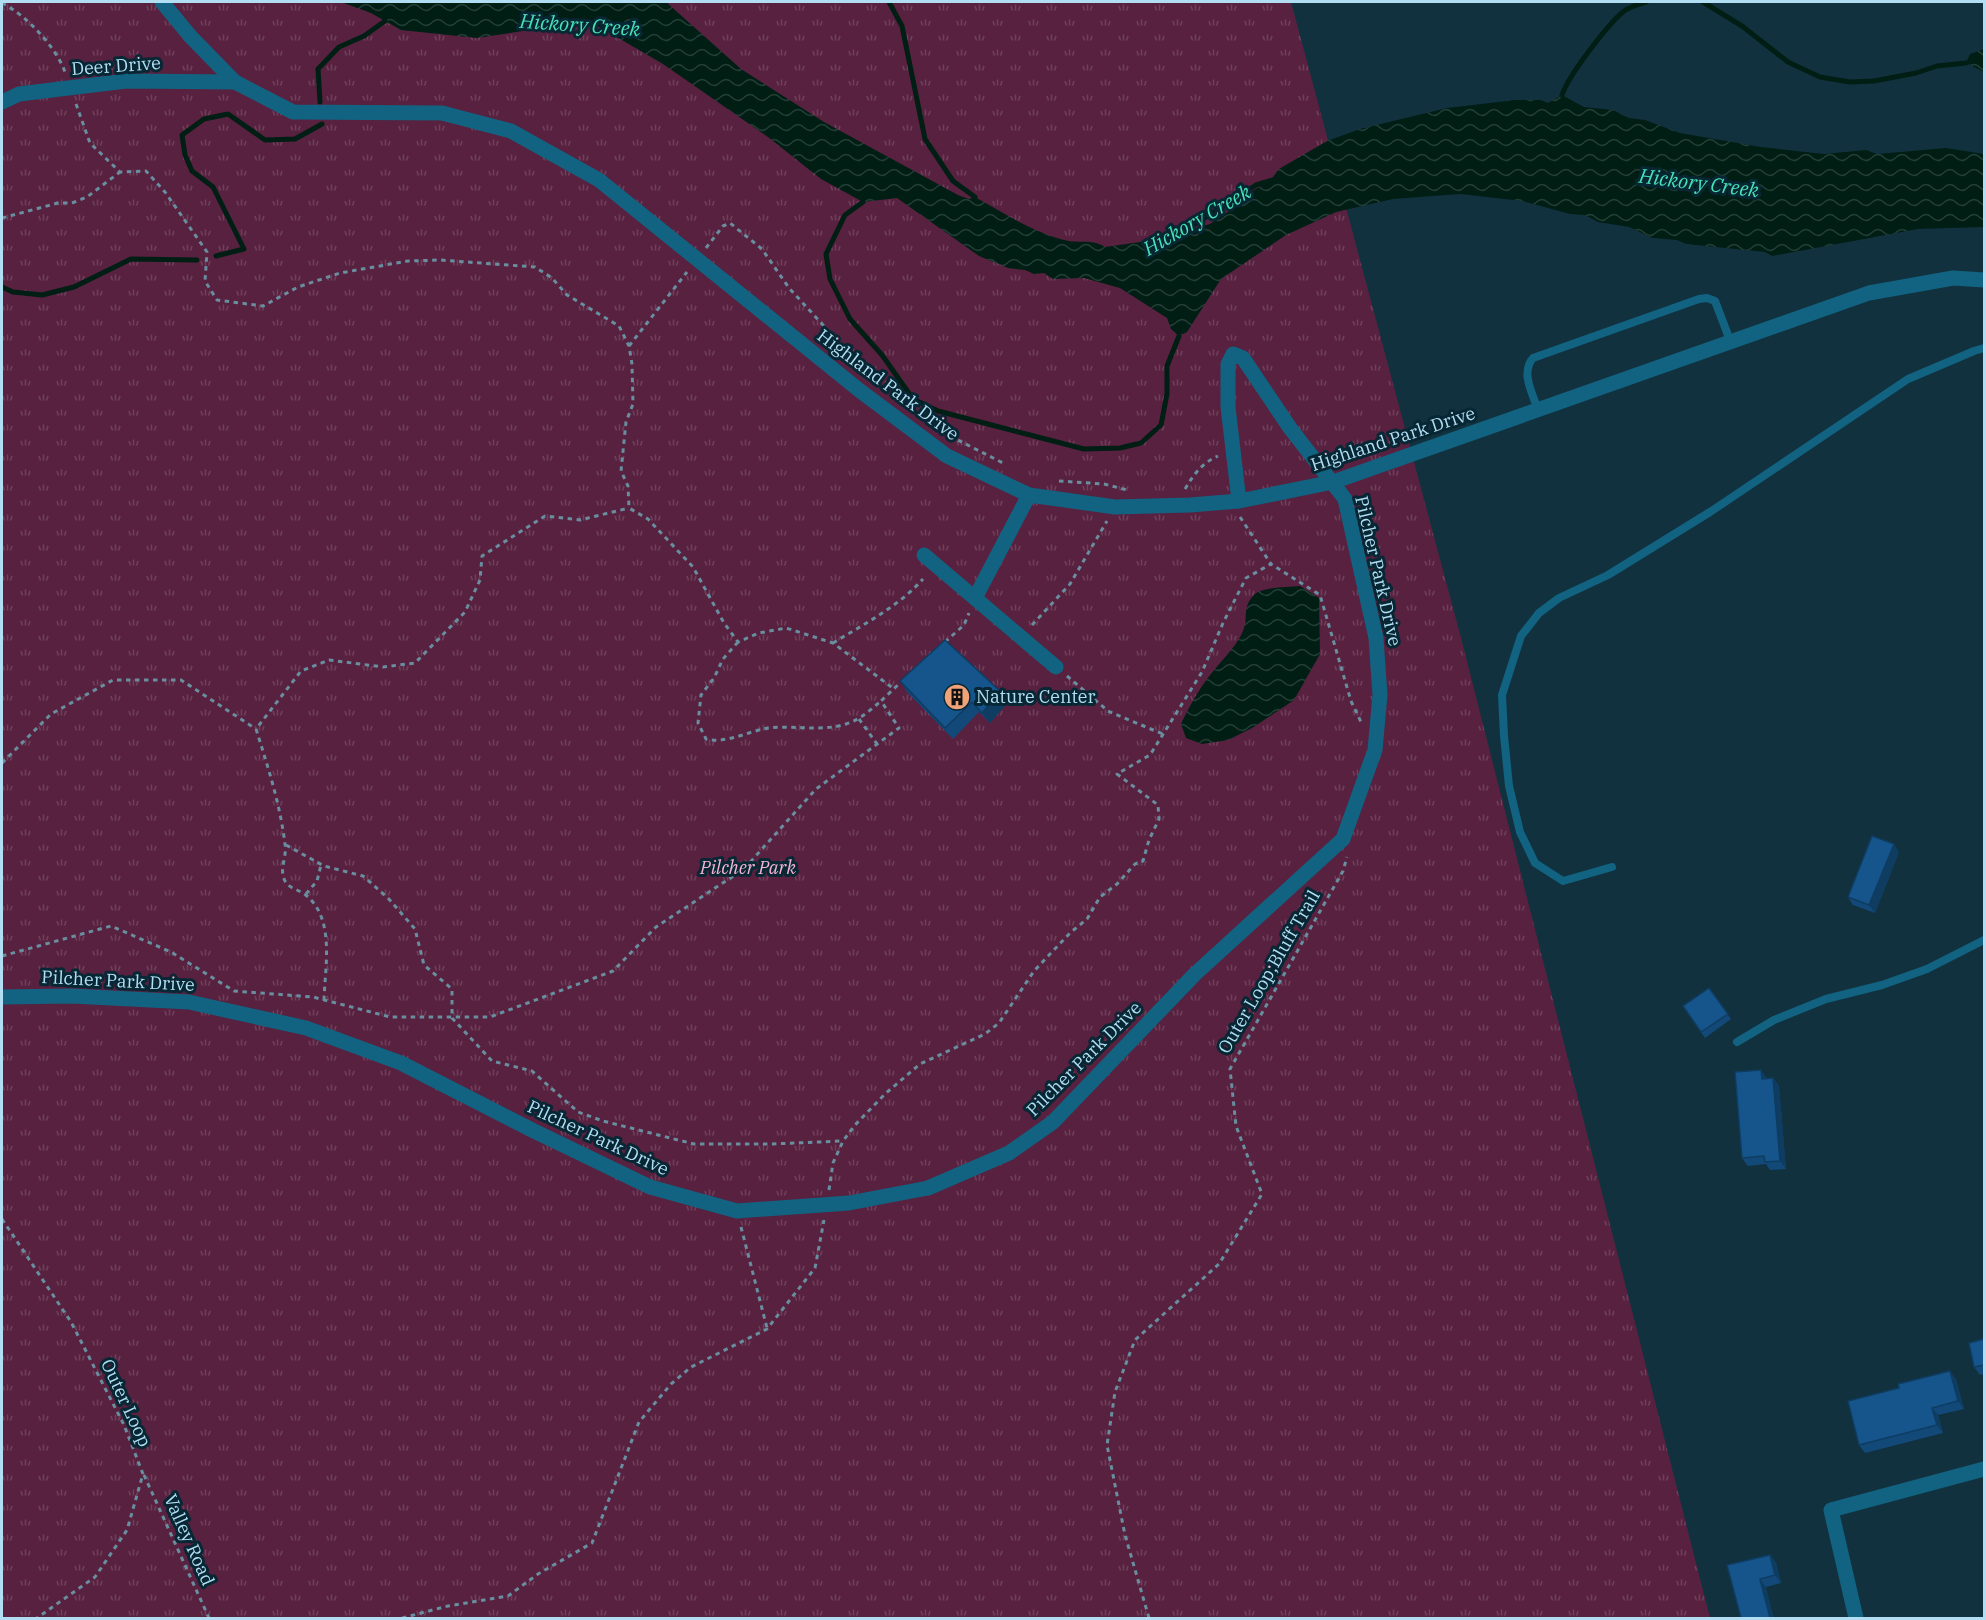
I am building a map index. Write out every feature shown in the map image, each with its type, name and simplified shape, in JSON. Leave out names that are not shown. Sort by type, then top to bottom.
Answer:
[{"type":"street","name":"Highland Park Drive","points":[[162,2],[191,37],[235,82],[293,112],[442,113],[511,131],[599,180],[859,390],[947,456],[1029,495],[1115,507],[1177,505],[1238,507],[1333,482],[1869,293],[1953,278],[1984,280]]},
{"type":"street","name":"Deer Drive","points":[[2,102],[19,94],[126,81],[235,82]]},
{"type":"street","name":"Pilcher Park Drive","points":[[2,997],[72,996],[189,1002],[306,1028],[400,1063],[650,1187],[737,1211],[849,1203],[928,1188],[1009,1153],[1053,1122],[1195,974],[1343,839],[1375,750],[1380,695],[1376,638],[1345,499],[1290,428],[1243,358],[1233,354],[1228,364],[1228,396],[1233,450]]},
{"type":"street","points":[[1233,450],[1238,507]]},
{"type":"street","points":[[975,598],[1029,495]]},
{"type":"street","points":[[924,555],[1056,667]]},
{"type":"street","points":[[1856,1618],[1831,1510],[1984,1469]]},
{"type":"lane","points":[[1538,410],[1526,373],[1528,363],[1533,358],[1699,299],[1707,298],[1715,301],[1731,343]]},
{"type":"lane","points":[[1612,867],[1563,881],[1535,863],[1520,832],[1509,786],[1502,695],[1521,636],[1539,613],[1559,598],[1608,575],[1710,512],[1908,379],[1984,348]]},
{"type":"lane","points":[[1737,1042],[1774,1020],[1826,999],[1882,985],[1927,969],[1984,940]]},
{"type":"path","points":[[2,3],[14,9],[41,35],[62,64],[90,142],[120,172]]},
{"type":"path","points":[[2,218],[58,203],[72,203],[87,197],[120,172],[146,171],[165,192],[207,252],[205,281],[217,300],[262,306],[298,287],[340,273],[408,261],[440,260],[536,267],[552,278],[567,295],[619,326],[629,346],[633,404],[626,422],[621,471],[628,486],[629,508]]},
{"type":"path","points":[[629,346],[723,226],[730,223],[762,249],[789,288],[874,382]]},
{"type":"path","points":[[945,434],[1006,465]]},
{"type":"path","points":[[1177,505],[1195,472],[1210,459],[1233,450]]},
{"type":"path","points":[[1048,481],[1104,484],[1136,492]]},
{"type":"path","points":[[1020,637],[1070,584],[1115,507]]},
{"type":"path","points":[[1238,507],[1271,564],[1320,595],[1351,700],[1375,750]]},
{"type":"path","points":[[255,729],[301,671],[329,660],[383,667],[415,663],[465,612],[480,580],[482,556],[545,516],[580,520],[629,508],[648,519],[693,567],[724,623],[738,642]]},
{"type":"path","points":[[1056,667],[1108,711],[1165,735],[1202,672],[1222,623],[1246,578],[1271,564]]},
{"type":"path","points":[[833,643],[883,614],[912,592],[923,579]]},
{"type":"path","points":[[938,649],[964,625],[975,598]]},
{"type":"path","points":[[894,689],[833,643],[786,628],[759,633],[738,642],[723,658],[714,678],[701,695],[698,723],[706,739],[718,742],[768,728],[795,726],[826,728],[859,719],[881,701],[903,681]]},
{"type":"path","points":[[2,763],[51,714],[113,680],[182,680],[255,729],[275,791],[286,845],[283,876],[291,888],[306,894],[321,914],[326,935],[324,1000]]},
{"type":"path","points":[[2,956],[111,926],[171,952],[234,991],[313,997],[390,1017],[490,1017],[613,971],[656,927],[744,869],[816,789],[899,728],[881,701]]},
{"type":"path","points":[[859,719],[877,744]]},
{"type":"path","points":[[286,845],[321,865],[363,876],[388,898],[415,929],[424,965],[452,989],[452,1018],[492,1061],[532,1071],[578,1112],[694,1144],[843,1141]]},
{"type":"path","name":"Outer Loop;Bluff Trail","points":[[1149,1618],[1125,1535],[1107,1445],[1115,1392],[1135,1340],[1219,1264],[1262,1194],[1236,1126],[1230,1069],[1343,871],[1350,848]]},
{"type":"path","points":[[306,894],[317,880],[321,865]]},
{"type":"path","points":[[737,1211],[767,1329]]},
{"type":"path","name":"Outer Loop","points":[[2,1219],[71,1322],[124,1425],[143,1473],[127,1530],[95,1577],[38,1618]]},
{"type":"path","name":"Valley Road","points":[[143,1473],[209,1618]]},
{"type":"green space","name":"Pilcher Park","points":[[2,2],[1291,2],[1460,634],[1710,1618],[2,1618]]},
{"type":"water","points":[[341,2],[666,2],[741,69],[824,122],[958,195],[969,199],[975,197],[1032,228],[1056,238],[1092,242],[1105,247],[1161,239],[1210,224],[1247,199],[1252,191],[1270,181],[1279,169],[1327,141],[1360,129],[1447,108],[1515,100],[1541,100],[1548,103],[1562,95],[1584,107],[1613,110],[1629,118],[1645,120],[1680,133],[1761,147],[1824,154],[1866,150],[1877,154],[1946,148],[1984,154],[1984,227],[1918,229],[1772,256],[1765,252],[1686,244],[1677,240],[1653,238],[1629,227],[1598,222],[1585,215],[1570,214],[1522,201],[1460,194],[1393,199],[1336,212],[1286,235],[1221,279],[1187,332],[1179,336],[1171,329],[1167,318],[1120,288],[1084,278],[1053,279],[1044,273],[1034,274],[1025,270],[1008,268],[979,256],[897,198],[863,202],[821,179],[768,137],[663,64],[589,21],[477,38],[401,30],[371,13]]},
{"type":"water","points":[[1984,49],[1984,72],[1966,63],[1970,54]]},
{"type":"water","points":[[1300,586],[1319,598],[1320,654],[1294,700],[1252,728],[1228,740],[1202,744],[1186,738],[1181,724],[1205,682],[1239,639],[1251,598],[1264,590]]},
{"type":"building","name":"Nature Center","points":[[945,640],[1000,691],[982,713],[972,702],[945,728],[900,681]]},
{"type":"building","points":[[1872,836],[1894,844],[1869,905],[1848,897]]},
{"type":"building","points":[[1709,988],[1728,1014],[1701,1032],[1683,1006]]},
{"type":"building","points":[[1761,1070],[1762,1079],[1773,1078],[1780,1161],[1765,1162],[1764,1156],[1742,1158],[1735,1072]]},
{"type":"building","points":[[1984,1339],[1984,1365],[1974,1367],[1969,1343]]},
{"type":"building","points":[[1950,1371],[1958,1401],[1932,1408],[1937,1425],[1859,1445],[1848,1401],[1899,1388],[1898,1384]]},
{"type":"building","points":[[1770,1555],[1775,1575],[1760,1579],[1770,1618],[1741,1618],[1727,1565]]},
{"type":"waterway","points":[[889,2],[902,26],[925,139],[953,181],[975,197]]},
{"type":"waterway","points":[[1562,95],[1580,64],[1608,27],[1624,11],[1646,2]]},
{"type":"waterway","points":[[1703,2],[1742,26],[1788,62],[1820,77],[1850,82],[1874,81],[1916,73],[1937,66],[1966,63]]},
{"type":"waterway","points":[[320,102],[318,69],[339,47],[364,36],[385,21]]},
{"type":"waterway","name":"Hickory Creek","points":[[574,22],[598,23]]},
{"type":"waterway","points":[[216,256],[244,249],[213,187],[192,171],[185,155],[182,135],[204,119],[228,114],[265,140],[295,139],[322,124]]},
{"type":"waterway","name":"Hickory Creek","points":[[1175,237],[1256,185],[1276,179]]},
{"type":"waterway","points":[[863,202],[845,215],[826,254],[830,279],[850,319],[882,355],[913,399],[938,411],[1084,449],[1120,448],[1141,443],[1161,425],[1167,394],[1167,366],[1179,336]]},
{"type":"waterway","points":[[2,287],[13,292],[42,295],[74,287],[131,259],[197,260]]},
{"type":"place","name":"Nature Center","points":[[957,697]]}]
